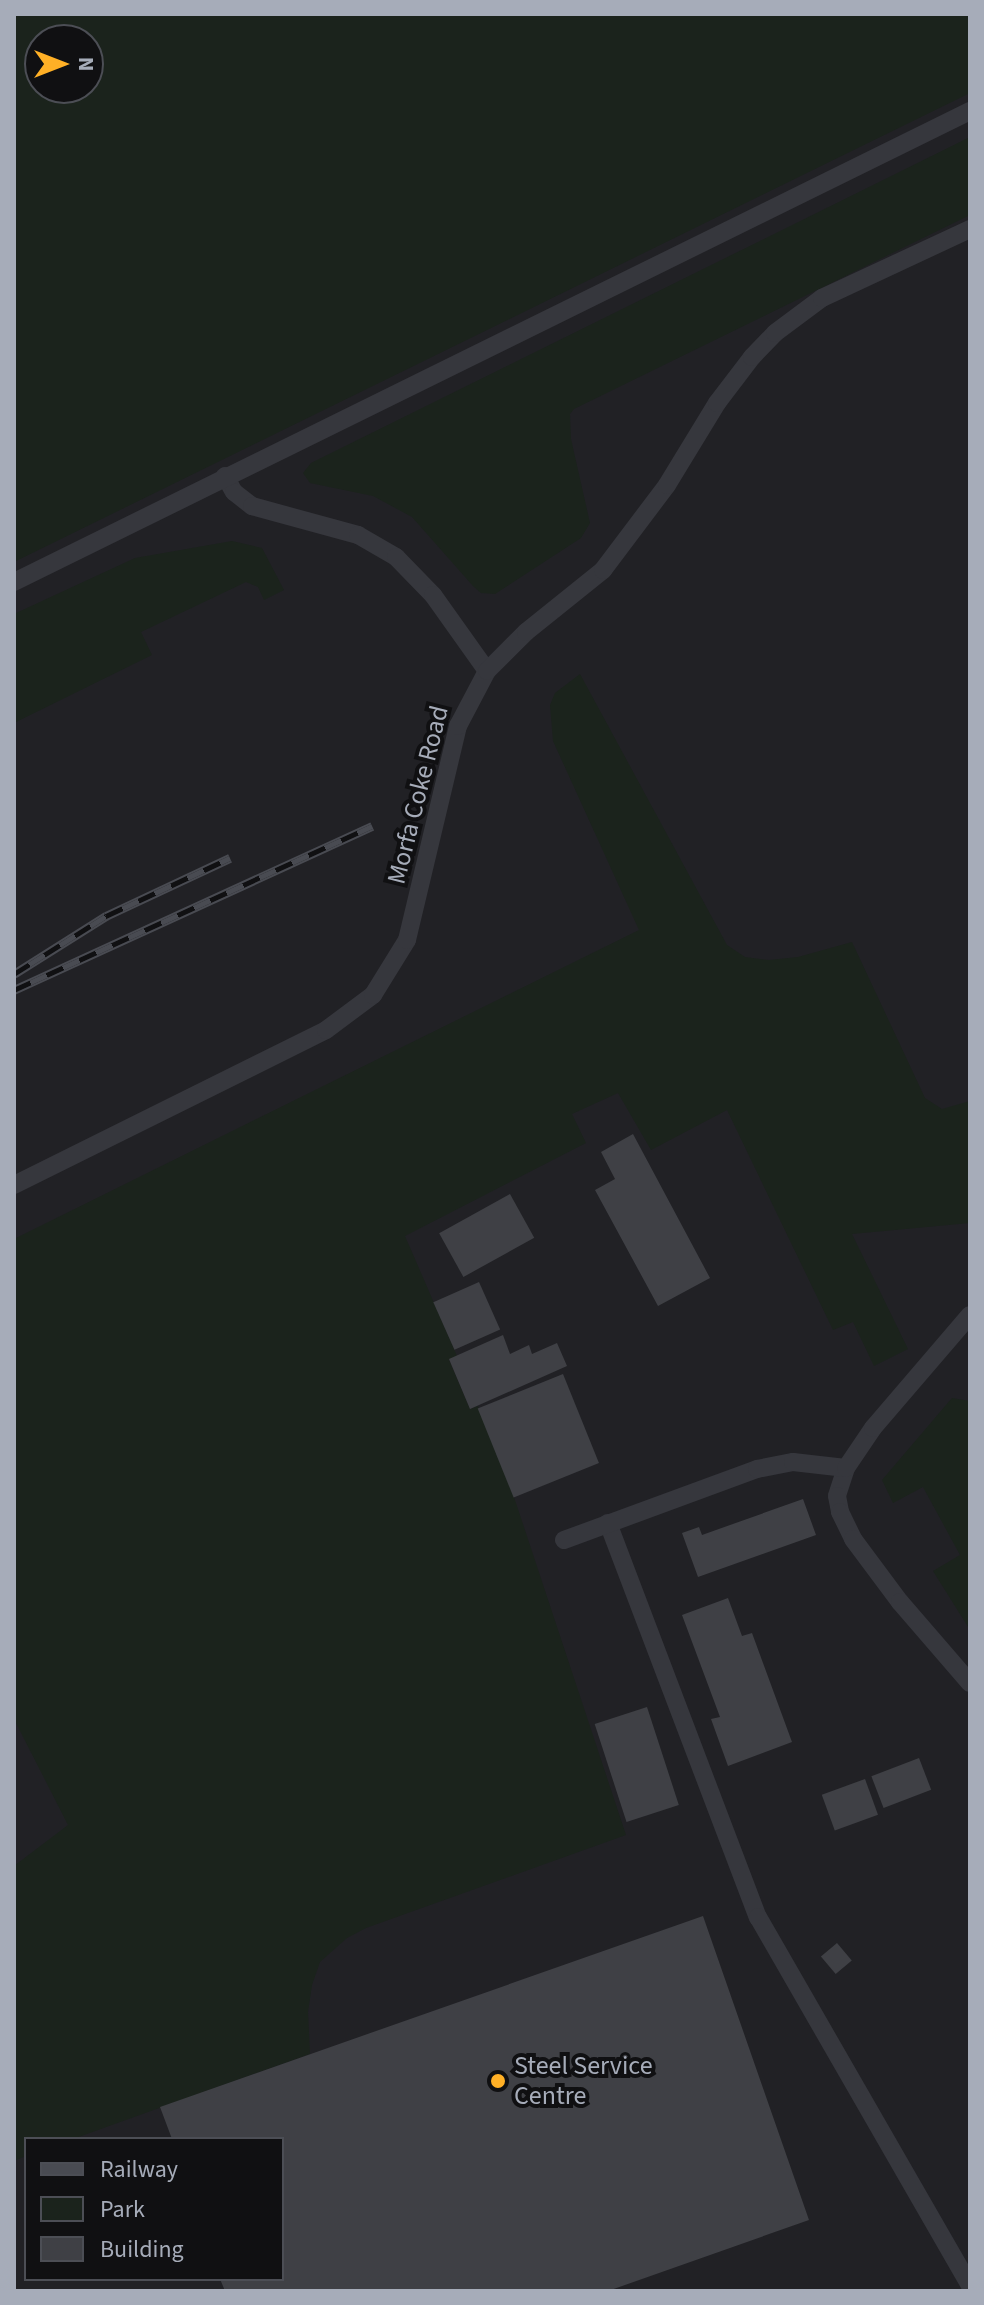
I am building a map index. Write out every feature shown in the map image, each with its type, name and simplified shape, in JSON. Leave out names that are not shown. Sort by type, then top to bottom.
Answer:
[{"type":"lane","points":[[14,582],[970,111]]},
{"type":"lane","name":"Morfa Coke Road","points":[[14,1185],[326,1030],[373,995],[407,940],[458,726],[487,671],[526,632],[603,570],[667,485],[717,403],[775,333],[822,298],[970,229]]},
{"type":"lane","points":[[225,476],[234,492],[252,506],[358,535],[396,557],[442,606],[487,671]]},
{"type":"lane","points":[[970,1315],[873,1428],[846,1468],[837,1496],[840,1512],[853,1539],[900,1602],[970,1683]]},
{"type":"lane","points":[[564,1540],[757,1469],[793,1462],[846,1468]]},
{"type":"lane","points":[[608,1523],[758,1917],[970,2286]]},
{"type":"shaded area","points":[[14,14],[970,14],[970,2291],[14,2291]]},
{"type":"green space","points":[[14,14],[970,14],[970,93],[14,562]]},
{"type":"green space","points":[[970,137],[970,215],[574,409],[570,414],[571,439],[590,523],[581,538],[495,594],[481,593],[473,586],[412,517],[373,496],[310,483],[303,473],[311,463]]},
{"type":"green space","points":[[232,541],[262,548],[284,590],[264,600],[258,587],[246,582],[141,632],[152,655],[14,723],[14,614],[135,558]]},
{"type":"green space","points":[[580,674],[727,945],[745,957],[769,960],[798,957],[852,942],[925,1098],[942,1109],[970,1101],[970,1223],[852,1234],[908,1349],[874,1366],[853,1322],[833,1330],[727,1110],[651,1150],[618,1093],[572,1114],[586,1143],[405,1236],[457,1356],[449,1360],[470,1409],[478,1406],[514,1497],[626,1835],[366,1928],[347,1938],[320,1962],[312,1985],[308,2012],[310,2054],[79,2137],[24,2137],[24,2157],[14,2161],[14,1866],[68,1825],[14,1719],[14,1239],[639,930],[553,741],[550,705],[555,693]]},
{"type":"green space","points":[[952,1398],[970,1401],[970,1630],[933,1571],[960,1555],[923,1487],[893,1503],[882,1480]]},
{"type":"building","points":[[633,1134],[710,1278],[658,1306],[595,1190],[615,1179],[601,1152]]},
{"type":"building","points":[[510,1194],[534,1238],[463,1277],[439,1233]]},
{"type":"building","points":[[479,1282],[500,1330],[454,1350],[433,1302]]},
{"type":"building","points":[[503,1335],[510,1354],[529,1345],[532,1354],[557,1343],[567,1366],[470,1409],[449,1359]]},
{"type":"building","points":[[563,1374],[599,1463],[514,1497],[478,1408]]},
{"type":"building","points":[[803,1499],[816,1535],[698,1577],[682,1533],[699,1527],[702,1535]]},
{"type":"building","points":[[728,1598],[742,1636],[752,1633],[792,1742],[728,1766],[711,1719],[720,1717],[682,1615]]},
{"type":"building","points":[[647,1707],[679,1805],[627,1822],[595,1724]]},
{"type":"building","points":[[919,1758],[931,1790],[884,1808],[871,1776]]},
{"type":"building","points":[[865,1779],[878,1815],[835,1830],[822,1795]]},
{"type":"building","name":"Steel Service Centre","points":[[703,1916],[809,2220],[608,2291],[225,2291],[221,2281],[284,2281],[284,2137],[171,2137],[160,2107]]},
{"type":"building","points":[[837,1943],[852,1961],[836,1974],[821,1956]]},
{"type":"railway","points":[[14,990],[372,826]]},
{"type":"railway","points":[[14,974],[106,916],[230,858]]},
{"type":"place","name":"Steel Service Centre","points":[[498,2081]]}]
